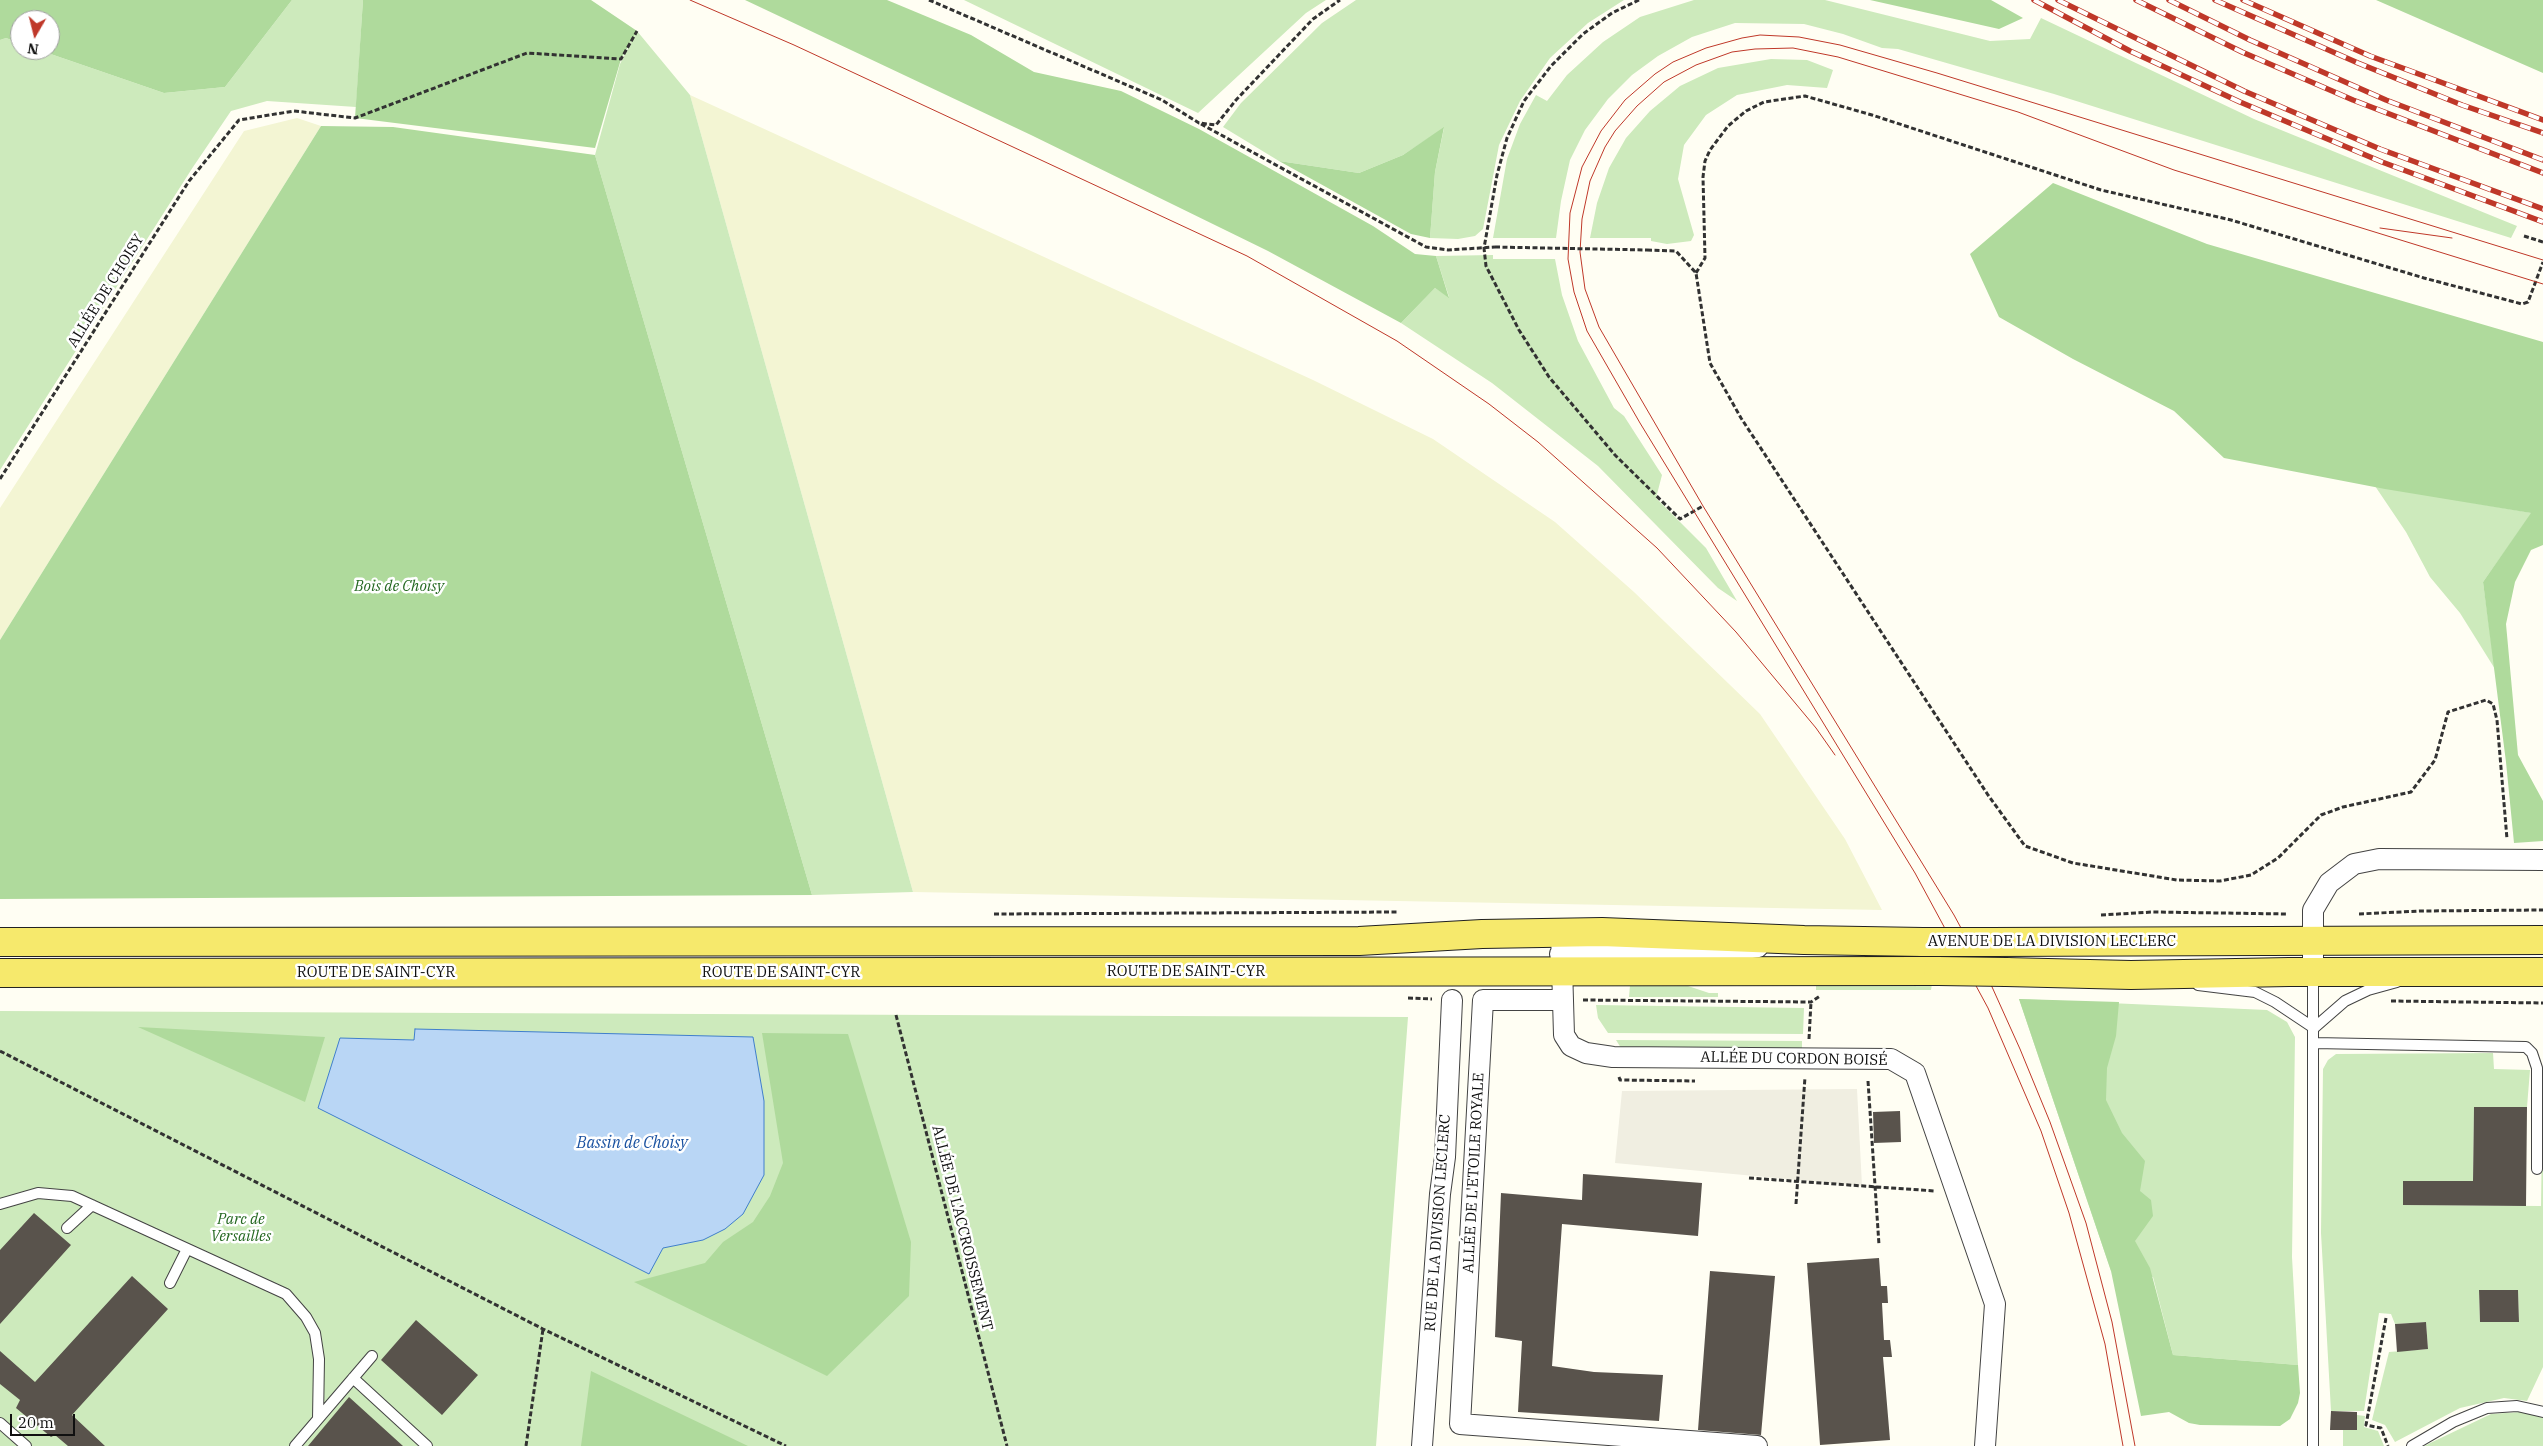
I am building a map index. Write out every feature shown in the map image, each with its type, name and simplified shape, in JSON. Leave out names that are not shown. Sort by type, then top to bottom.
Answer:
[{"type":"main road","name":"AVENUE DE LA DIVISION LECLERC","points":[[1561,953],[1602,932],[1804,940],[1923,942],[2543,940]]},
{"type":"main road","name":"ROUTE DE SAINT-CYR","points":[[0,942],[1359,941],[1482,934],[1561,953]]},
{"type":"main road","name":"AVENUE DE LA DIVISION LECLERC","points":[[1561,953],[1938,970],[2131,975],[2313,972],[2543,972]]},
{"type":"main road","name":"ROUTE DE SAINT-CYR","points":[[0,973],[1561,953]]},
{"type":"street","points":[[2313,972],[2313,910],[2329,883],[2354,864],[2379,859],[2543,860]]},
{"type":"street","name":"ALLÉE DU CORDON BOISÉ","points":[[1561,953],[1564,1035],[1571,1046],[1586,1053],[1616,1057],[1891,1058],[1915,1073],[1995,1304],[1986,1446]]},
{"type":"street","name":"RUE DE LA DIVISION LECLERC","points":[[1422,1446],[1445,1148],[1452,1000]]},
{"type":"street","name":"ALLÉE DE L'ETOILE ROYALE","points":[[1562,1000],[1483,1000],[1460,1424],[1757,1446]]},
{"type":"lane","points":[[2313,972],[2313,1446]]},
{"type":"lane","points":[[2314,1028],[2345,1001],[2368,990],[2426,973]]},
{"type":"lane","points":[[2131,975],[2255,992],[2276,1002],[2314,1028]]},
{"type":"lane","points":[[2314,1043],[2526,1047],[2532,1053],[2537,1068],[2538,1170]]},
{"type":"lane","points":[[0,1204],[38,1193],[72,1196],[286,1294],[306,1317],[315,1332],[319,1360],[318,1419]]},
{"type":"lane","points":[[67,1228],[92,1205]]},
{"type":"lane","points":[[170,1282],[187,1249]]},
{"type":"lane","points":[[295,1446],[372,1356]]},
{"type":"lane","points":[[353,1378],[427,1446]]},
{"type":"lane","points":[[2412,1446],[2453,1422],[2488,1408],[2517,1406],[2543,1412]]},
{"type":"lane","points":[[0,1423],[26,1446]]},
{"type":"path","points":[[929,0],[1162,100],[1198,123],[1426,247],[1448,250],[1495,247],[1676,251],[1696,273],[1710,363],[1741,418],[1972,771],[2025,846],[2072,863],[2155,877],[2202,881],[2245,877],[2264,869],[2278,858],[2321,816],[2343,807],[2411,792],[2435,760],[2448,712],[2486,700],[2494,704],[2497,720],[2507,838],[2505,861]]},
{"type":"path","points":[[1198,123],[1216,125],[1236,100],[1313,19],[1340,0]]},
{"type":"path","points":[[1639,0],[1612,13],[1582,34],[1551,66],[1524,101],[1507,138],[1500,166],[1484,248],[1486,266],[1519,330],[1549,377],[1615,455],[1680,519],[1703,506]]},
{"type":"path","name":"ALLÉE DE CHOISY","points":[[0,479],[189,181],[239,120],[294,111],[355,118],[528,53],[621,59],[637,31]]},
{"type":"path","points":[[1696,273],[1705,258],[1702,177],[1705,161],[1710,150],[1728,126],[1746,111],[1764,102],[1805,96],[1872,115],[2101,190],[2231,220],[2424,278],[2522,304],[2528,302],[2543,262]]},
{"type":"path","points":[[2524,236],[2543,242]]},
{"type":"path","points":[[2349,914],[2419,911],[2543,910]]},
{"type":"path","points":[[1593,1000],[1811,1002],[1822,994]]},
{"type":"path","points":[[2390,1001],[2543,1003]]},
{"type":"path","points":[[1810,1029],[1811,1002]]},
{"type":"path","name":"ALLÉE DE L'ACCROISSEMENT","points":[[896,1015],[1007,1446]]},
{"type":"path","points":[[0,1051],[543,1329],[786,1446]]},
{"type":"path","points":[[1616,1057],[1620,1080],[1698,1081]]},
{"type":"path","points":[[1796,1204],[1806,1069]]},
{"type":"path","points":[[1795,1081],[1814,1081]]},
{"type":"path","points":[[1859,1081],[1876,1081]]},
{"type":"path","points":[[1868,1081],[1879,1244]]},
{"type":"path","points":[[1749,1178],[1956,1192]]},
{"type":"path","points":[[2386,1318],[2366,1425],[2381,1428],[2388,1446]]},
{"type":"path","points":[[526,1446],[543,1329]]},
{"type":"green space","points":[[0,0],[292,0],[225,87],[164,93],[60,57],[60,10],[10,10],[10,39],[6,38],[0,40]]},
{"type":"green space","points":[[292,0],[363,0],[356,107],[267,101],[231,111],[193,167],[0,470],[0,40],[6,38],[10,39],[10,60],[60,60],[60,57],[164,93],[225,87]]},
{"type":"green space","points":[[363,0],[591,0],[637,31],[621,59],[595,148],[355,118]]},
{"type":"green space","points":[[745,0],[887,0],[971,35],[1034,72],[1121,91],[1199,129],[1373,226],[1415,254],[1436,256],[1449,298],[1435,288],[1401,323],[1268,251],[1031,135]]},
{"type":"green space","points":[[964,0],[1326,0],[1306,13],[1198,113]]},
{"type":"green space","points":[[1356,0],[1624,0],[1588,23],[1550,58],[1520,101],[1499,145],[1483,229],[1475,236],[1458,239],[1430,238],[1435,172],[1444,128],[1403,155],[1359,173],[1279,161],[1223,127],[1241,103],[1322,23]]},
{"type":"green space","points":[[1694,0],[1825,0],[1990,41],[2030,39],[2041,18],[2254,119],[2517,226],[2511,238],[2054,94],[1898,49],[1882,48],[1843,34],[1804,24],[1735,23],[1692,37],[1658,56],[1632,75],[1608,99],[1585,130],[1570,160],[1561,201],[1556,238],[1493,238],[1507,159],[1520,124],[1536,95],[1547,101],[1567,75],[1603,42],[1640,17]]},
{"type":"green space","points":[[1870,0],[1991,0],[2023,18],[1999,29]]},
{"type":"green space","points":[[2376,0],[2543,0],[2543,73]]},
{"type":"green space","points":[[637,31],[690,95],[913,892],[812,895],[595,155],[620,64]]},
{"type":"green space","points":[[1771,59],[1807,60],[1833,70],[1827,88],[1787,85],[1737,95],[1706,115],[1684,145],[1678,179],[1694,235],[1691,241],[1667,244],[1651,241],[1651,238],[1590,238],[1597,203],[1609,168],[1626,138],[1650,111],[1680,86],[1718,68]]},
{"type":"green space","points":[[690,95],[1313,380],[1433,439],[1555,522],[1634,592],[1760,714],[1845,839],[1882,910],[913,892]]},
{"type":"green space","points":[[297,118],[321,126],[0,640],[0,508],[244,131]]},
{"type":"green space","name":"Bois de Choisy","points":[[321,126],[393,127],[595,155],[812,895],[0,899],[0,640]]},
{"type":"green space","points":[[1444,127],[1435,172],[1430,238],[1411,234],[1279,161],[1359,173],[1403,155]]},
{"type":"green space","points":[[2053,183],[2207,244],[2543,342],[2543,545],[2531,550],[2515,582],[2506,624],[2518,755],[2543,801],[2543,841],[2514,843],[2506,762],[2483,582],[2531,513],[2385,489],[2224,458],[2174,411],[2073,359],[1999,317],[1970,254]]},
{"type":"green space","points":[[1493,255],[1493,259],[1555,259],[1562,295],[1578,341],[1614,408],[1624,416],[1662,475],[1656,498],[1706,548],[1737,601],[1718,588],[1598,466],[1492,383],[1401,323],[1435,288],[1449,297],[1436,256]]},
{"type":"green space","points":[[2375,486],[2532,513],[2483,582],[2495,669],[2460,613],[2430,577],[2406,532]]},
{"type":"green space","points":[[1819,983],[1932,984],[1931,990],[1816,990],[1816,986]]},
{"type":"green space","points":[[1682,984],[1709,993],[1718,993],[1718,997],[1629,997],[1630,985]]},
{"type":"green space","points":[[2019,999],[2267,1010],[2287,1022],[2295,1037],[2292,1257],[2298,1365],[2173,1355],[2153,1277],[2111,1271]]},
{"type":"green space","points":[[2019,999],[2119,1002],[2116,1036],[2107,1068],[2106,1100],[2122,1133],[2145,1161],[2140,1191],[2151,1200],[2153,1216],[2135,1241],[2150,1268],[2173,1355],[2298,1365],[2300,1393],[2298,1403],[2290,1419],[2280,1426],[2200,1425],[2189,1423],[2169,1412],[2141,1416],[2111,1271]]},
{"type":"green space","points":[[1596,1005],[1804,1008],[1803,1034],[1608,1033],[1598,1018]]},
{"type":"green space","name":"Parc de Versailles","points":[[0,1011],[1408,1017],[1376,1446],[0,1446]]},
{"type":"green space","points":[[138,1027],[325,1037],[305,1102]]},
{"type":"green space","points":[[762,1033],[848,1034],[911,1242],[909,1296],[827,1376],[634,1282],[705,1263],[723,1242],[753,1222],[770,1196],[783,1163]]},
{"type":"green space","points":[[1616,1040],[1802,1041],[1802,1048],[1621,1048]]},
{"type":"green space","points":[[2493,1053],[2494,1069],[2530,1070],[2527,1107],[2474,1107],[2473,1181],[2403,1181],[2403,1205],[2541,1206],[2543,1072],[2543,1367],[2527,1401],[2504,1398],[2460,1408],[2395,1442],[2385,1425],[2372,1420],[2389,1352],[2428,1349],[2426,1322],[2395,1324],[2391,1314],[2379,1313],[2364,1411],[2331,1411],[2321,1233],[2323,1069],[2328,1060],[2336,1054]],"holes":[[[2479,1290],[2518,1290],[2519,1322],[2480,1322]]]},
{"type":"green space","points":[[591,1371],[748,1446],[581,1446]]},
{"type":"green space","points":[[2521,1412],[2543,1417],[2543,1446],[2424,1446],[2491,1414]]},
{"type":"green space","points":[[2357,1415],[2365,1416],[2364,1427],[2378,1431],[2384,1446],[2343,1446],[2343,1430]]},
{"type":"shaded area","points":[[1857,1089],[1862,1186],[1615,1163],[1622,1091]]},
{"type":"water","name":"Bassin de Choisy","points":[[415,1029],[753,1037],[764,1101],[764,1175],[743,1214],[725,1229],[703,1240],[663,1248],[649,1274],[318,1108],[340,1038],[414,1040]]},
{"type":"building","points":[[2474,1107],[2527,1107],[2526,1206],[2403,1205],[2403,1181],[2473,1181]]},
{"type":"building","points":[[1900,1111],[1901,1142],[1874,1143],[1873,1112]]},
{"type":"building","points":[[1583,1174],[1702,1183],[1698,1236],[1562,1224],[1552,1366],[1594,1372],[1663,1375],[1659,1421],[1518,1412],[1522,1341],[1495,1337],[1501,1193],[1582,1200]]},
{"type":"building","points":[[34,1213],[71,1245],[0,1324],[0,1250]]},
{"type":"building","points":[[1879,1258],[1881,1286],[1887,1286],[1888,1303],[1882,1303],[1884,1340],[1890,1340],[1892,1357],[1883,1357],[1890,1440],[1820,1445],[1807,1263]]},
{"type":"building","points":[[1710,1271],[1775,1276],[1761,1435],[1698,1430]]},
{"type":"building","points":[[132,1276],[168,1309],[72,1415],[105,1446],[68,1446],[55,1435],[51,1437],[16,1408],[20,1400],[0,1384],[0,1351],[35,1382]]},
{"type":"building","points":[[2479,1290],[2518,1290],[2519,1322],[2480,1322]]},
{"type":"building","points":[[416,1320],[478,1375],[442,1415],[381,1360]]},
{"type":"building","points":[[2426,1322],[2428,1349],[2397,1352],[2395,1324]]},
{"type":"building","points":[[349,1397],[403,1446],[308,1446]]},
{"type":"building","points":[[2331,1411],[2357,1412],[2357,1430],[2330,1430]]},
{"type":"tram line","points":[[690,0],[794,45],[1247,256],[1397,341],[1489,404],[1538,442],[1657,548],[1736,632],[1816,728],[1835,755]]},
{"type":"tram line","points":[[2123,1446],[2105,1344],[2069,1213],[2041,1131],[1988,1008],[1915,873],[1640,423],[1587,331],[1574,292],[1568,259],[1570,213],[1582,167],[1601,131],[1625,100],[1655,74],[1673,62],[1706,48],[1742,38],[1760,35],[1799,37],[1840,45],[1937,73],[2543,260]]},
{"type":"tram line","points":[[2135,1446],[2112,1322],[2086,1223],[2050,1122],[2020,1049],[1988,978],[1954,915],[1703,506],[1599,327],[1585,289],[1580,252],[1582,219],[1590,181],[1605,147],[1615,131],[1637,106],[1664,82],[1696,65],[1732,52],[1793,48],[1838,57],[2018,112],[2174,170],[2543,284]]},
{"type":"tram line","points":[[2380,228],[2452,238]]},
{"type":"railway","points":[[2034,0],[2130,51],[2240,102],[2382,162],[2543,222]]},
{"type":"railway","points":[[2058,0],[2244,91],[2380,149],[2543,209]]},
{"type":"railway","points":[[2136,0],[2242,52],[2353,100],[2543,173]]},
{"type":"railway","points":[[2169,0],[2250,40],[2386,100],[2543,160]]},
{"type":"railway","points":[[2215,0],[2358,63],[2462,105],[2543,133]]},
{"type":"railway","points":[[2243,0],[2370,56],[2543,120]]}]
